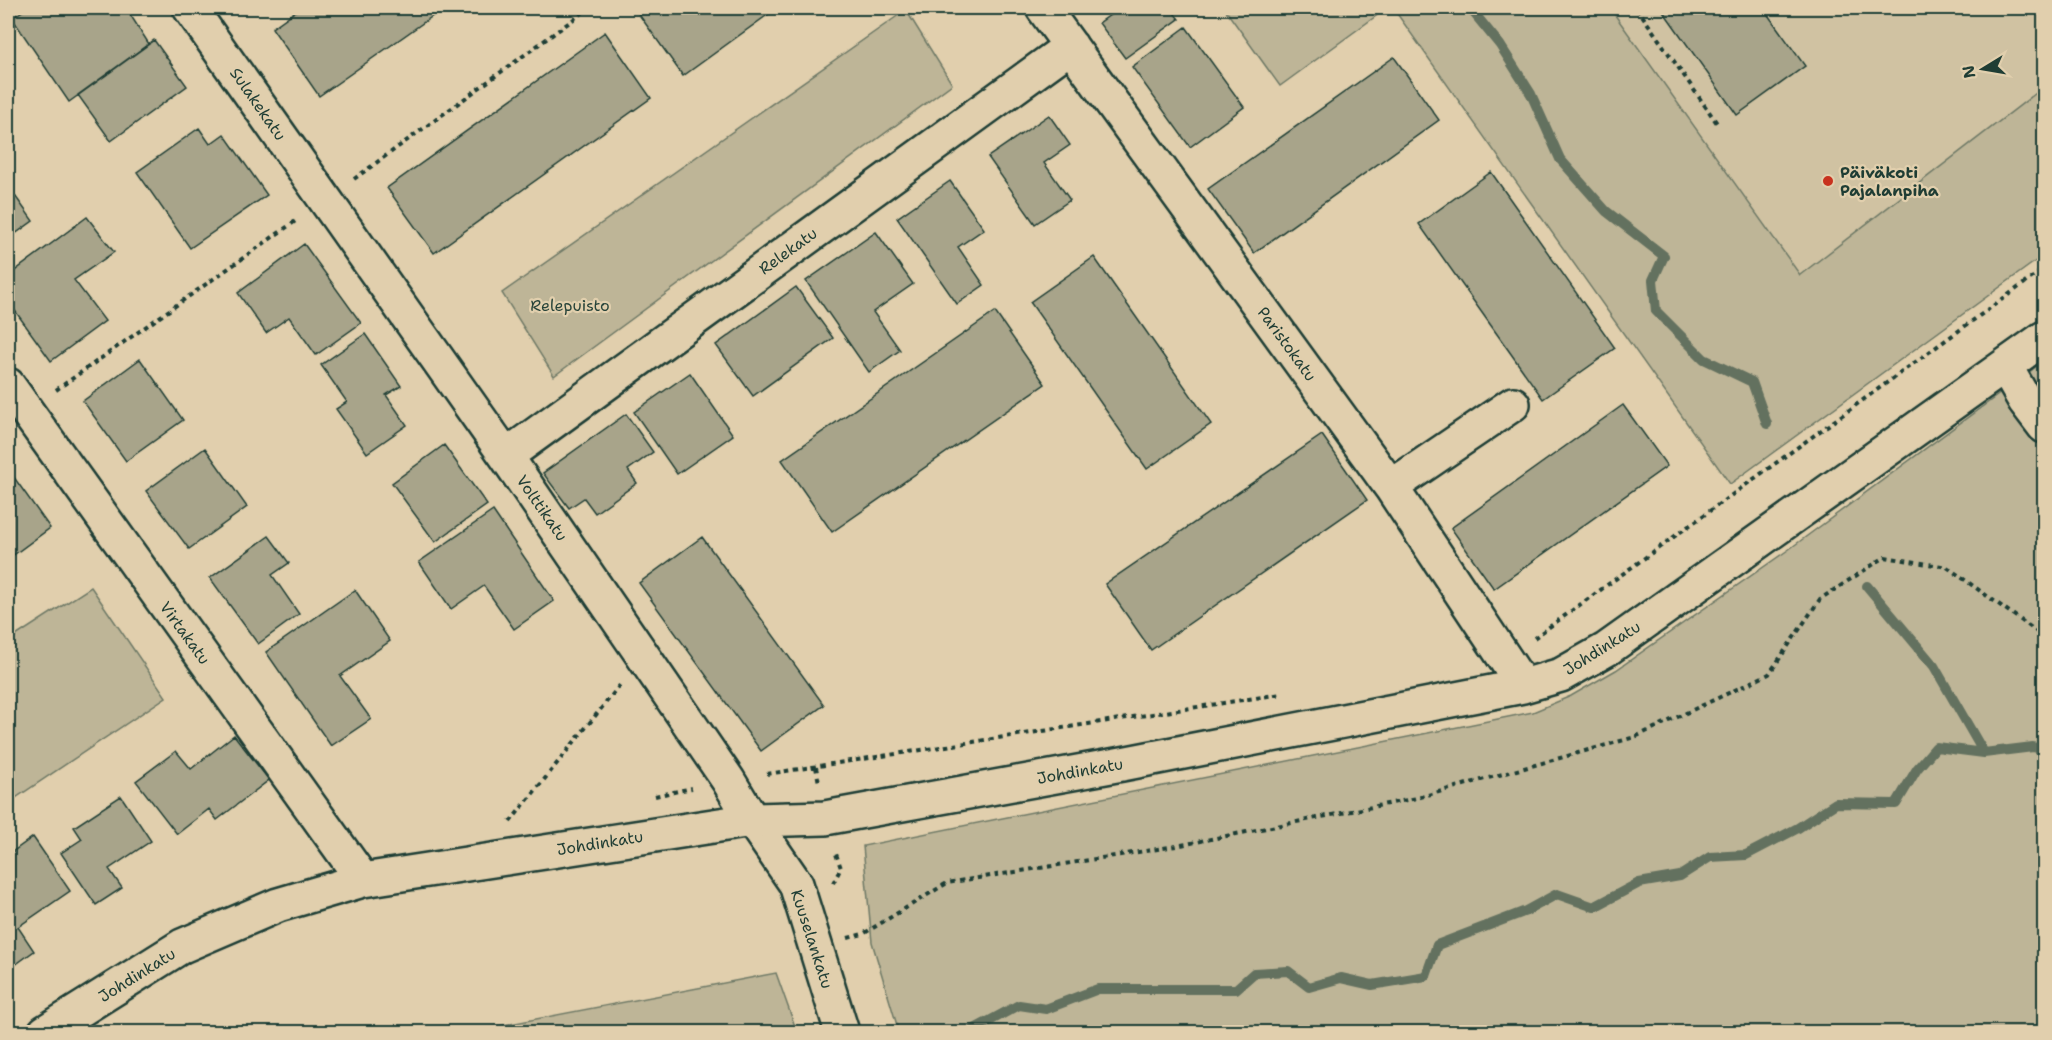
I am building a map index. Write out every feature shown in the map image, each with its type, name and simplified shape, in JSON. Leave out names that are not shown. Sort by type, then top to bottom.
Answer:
[{"type":"street","name":"Sulakekatu","points":[[190,8],[326,200]]},
{"type":"street","name":"Paristokatu","points":[[1043,8],[1391,488],[1523,686]]},
{"type":"street","name":"Relekatu","points":[[506,456],[1071,46]]},
{"type":"street","name":"Volttikatu","points":[[326,200],[644,656],[728,780],[752,820]]},
{"type":"street","name":"Johdinkatu","points":[[45,1032],[182,946],[278,905],[363,880],[752,820],[825,818],[1122,764],[1523,686],[1561,675],[1607,648],[2044,338]]},
{"type":"street","points":[[2004,366],[2025,401],[2044,426]]},
{"type":"street","name":"Virtakatu","points":[[8,385],[363,880]]},
{"type":"street","points":[[1391,488],[1513,404]]},
{"type":"street","name":"Kuuselankatu","points":[[752,820],[796,884],[842,1032]]},
{"type":"path","points":[[1636,8],[1719,126]]},
{"type":"path","points":[[1506,659],[2044,269]]},
{"type":"path","points":[[839,941],[863,934],[947,883],[1176,846],[1417,798],[1635,736],[1769,674],[1820,599],[1885,557],[1947,567],[2044,635]]},
{"type":"path","points":[[504,829],[644,656]]},
{"type":"path","points":[[650,798],[728,780],[1284,694]]},
{"type":"shaded area","name":"Päiväkoti Pajalanpiha","points":[[1610,8],[2044,8],[2044,87],[1800,275]]},
{"type":"green space","points":[[1224,8],[1387,8],[1280,86]]},
{"type":"green space","points":[[1393,8],[1610,8],[1800,275],[2044,87],[2044,255],[1730,484]]},
{"type":"green space","name":"Relepuisto","points":[[906,10],[952,84],[554,376],[502,293]]},
{"type":"green space","points":[[2044,361],[2044,1032],[899,1032],[872,942],[863,846],[1533,712],[1571,696],[1616,670],[1788,550]]},
{"type":"green space","points":[[91,587],[166,697],[8,803],[8,641]]},
{"type":"green space","points":[[776,973],[797,1032],[468,1032]]},
{"type":"building","points":[[27,8],[126,8],[149,44],[69,102],[12,18]]},
{"type":"building","points":[[300,8],[444,8],[319,96],[272,28]]},
{"type":"building","points":[[777,8],[683,76],[635,9]]},
{"type":"building","points":[[1115,8],[1170,8],[1179,19],[1125,58],[1099,23],[1117,10]]},
{"type":"building","points":[[1661,8],[1763,8],[1805,66],[1737,115]]},
{"type":"building","points":[[1186,27],[1244,107],[1190,147],[1132,67]]},
{"type":"building","points":[[605,32],[651,98],[434,253],[387,188]]},
{"type":"building","points":[[154,40],[187,86],[111,141],[78,95]]},
{"type":"building","points":[[1394,57],[1439,120],[1254,253],[1208,189]]},
{"type":"building","points":[[1049,115],[1070,145],[1044,163],[1070,200],[1035,224],[988,157]]},
{"type":"building","points":[[199,128],[210,144],[224,134],[267,195],[190,248],[137,172]]},
{"type":"building","points":[[1491,172],[1615,348],[1543,399],[1419,224]]},
{"type":"building","points":[[950,181],[984,229],[958,247],[984,285],[957,304],[897,218]]},
{"type":"building","points":[[8,186],[33,221],[8,239]]},
{"type":"building","points":[[87,217],[114,252],[74,280],[105,321],[51,361],[8,301],[8,276]]},
{"type":"building","points":[[876,232],[913,284],[873,312],[900,350],[869,372],[806,281]]},
{"type":"building","points":[[304,244],[361,323],[316,355],[289,317],[266,333],[238,293]]},
{"type":"building","points":[[1094,257],[1211,424],[1147,469],[1030,302]]},
{"type":"building","points":[[796,287],[833,338],[753,396],[716,345]]},
{"type":"building","points":[[995,312],[1045,384],[832,532],[782,460]]},
{"type":"building","points":[[365,334],[401,386],[386,395],[407,425],[367,453],[336,409],[347,402],[321,365]]},
{"type":"building","points":[[140,359],[183,420],[126,461],[83,401]]},
{"type":"building","points":[[690,373],[733,435],[677,474],[634,412]]},
{"type":"building","points":[[1623,405],[1667,466],[1494,589],[1451,528]]},
{"type":"building","points":[[626,414],[653,452],[628,470],[637,483],[595,513],[584,498],[569,508],[543,473]]},
{"type":"building","points":[[1322,435],[1367,500],[1151,650],[1105,584]]},
{"type":"building","points":[[444,445],[487,505],[435,542],[392,483]]},
{"type":"building","points":[[205,448],[247,507],[189,549],[146,491]]},
{"type":"building","points":[[8,469],[50,528],[8,559]]},
{"type":"building","points":[[493,511],[554,601],[514,629],[484,586],[451,609],[419,562]]},
{"type":"building","points":[[269,536],[289,563],[272,575],[299,614],[258,644],[210,578]]},
{"type":"building","points":[[702,537],[824,705],[761,751],[639,583]]},
{"type":"building","points":[[355,590],[390,641],[340,676],[371,719],[331,746],[266,652]]},
{"type":"building","points":[[234,735],[269,780],[217,820],[209,809],[177,834],[136,781],[176,751],[191,769]]},
{"type":"building","points":[[121,796],[151,841],[109,869],[122,888],[96,905],[61,853],[82,839],[74,827]]},
{"type":"building","points":[[33,837],[70,891],[18,927],[34,951],[11,968],[8,963],[8,855]]},
{"type":"waterway","points":[[1465,8],[1474,13],[1500,45],[1531,94],[1560,159],[1606,211],[1664,256],[1653,280],[1656,311],[1704,359],[1752,382],[1767,424]]},
{"type":"waterway","points":[[1867,586],[1934,666],[1984,753]]},
{"type":"waterway","points":[[969,1032],[1019,1005],[1046,1009],[1098,989],[1236,989],[1254,973],[1288,971],[1309,987],[1341,978],[1372,985],[1426,976],[1437,945],[1526,911],[1557,894],[1594,907],[1639,883],[1680,876],[1710,857],[1746,855],[1798,828],[1836,803],[1896,804],[1917,769],[1936,747],[1984,753],[2033,747],[2044,750]]},
{"type":"place","name":"Päiväkoti Pajalanpiha","points":[[1828,181]]}]
